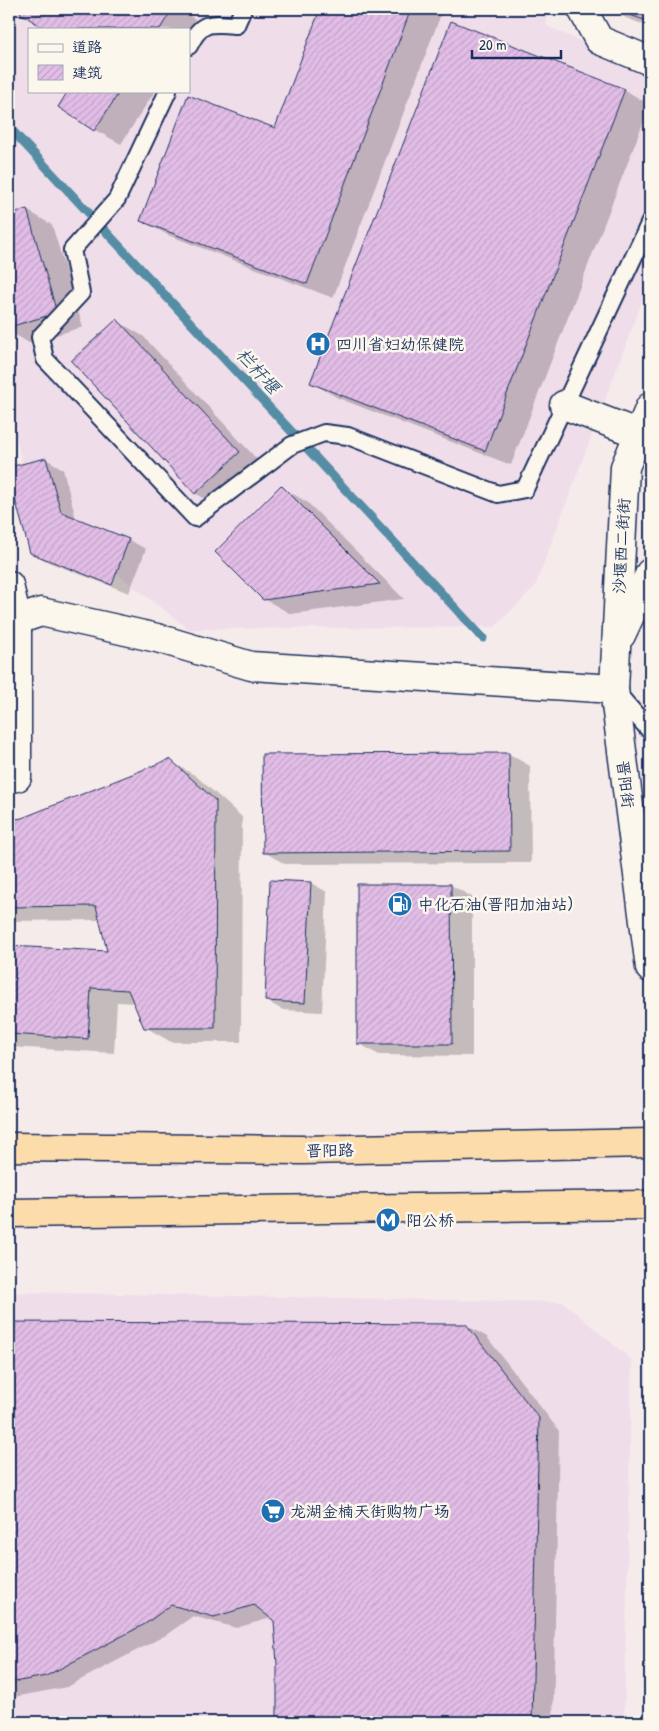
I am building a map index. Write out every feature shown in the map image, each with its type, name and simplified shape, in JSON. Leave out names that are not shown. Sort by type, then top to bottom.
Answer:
[{"type":"highway","name":"晋阳路","points":[[9,1147],[303,1150],[650,1143]]},
{"type":"highway","points":[[9,1213],[650,1205]]},
{"type":"street","points":[[582,9],[599,40],[645,64]]},
{"type":"street","points":[[564,405],[639,434]]},
{"type":"street","name":"沙堰西二街街","points":[[614,690],[625,467],[650,407]]},
{"type":"street","points":[[616,648],[650,572]]},
{"type":"street","points":[[9,585],[13,622],[17,777],[9,778]]},
{"type":"street","points":[[13,622],[40,612],[157,638],[250,666],[614,690]]},
{"type":"street","name":"晋阳街","points":[[614,690],[650,968]]},
{"type":"lane","points":[[190,44],[196,31],[209,23],[236,25],[243,9]]},
{"type":"lane","points":[[168,92],[117,199],[72,250],[81,293],[40,337],[45,359],[195,518],[292,445],[324,433],[348,436],[498,494],[526,489],[650,222]]},
{"type":"lane","points":[[614,690],[650,731]]},
{"type":"shaded area","name":"四川省妇幼保健院","points":[[9,9],[547,9],[547,26],[650,73],[650,280],[535,587],[495,627],[189,629],[33,510],[9,408]]},
{"type":"shaded area","name":"龙湖金楠天街购物广场","points":[[9,1292],[563,1302],[632,1360],[624,1722],[9,1722]]},
{"type":"building","points":[[23,9],[172,9],[161,28],[43,28],[20,13]]},
{"type":"building","points":[[320,9],[411,9],[307,284],[140,221],[188,95],[275,128]]},
{"type":"building","points":[[613,9],[650,9],[650,22]]},
{"type":"building","points":[[451,21],[625,89],[485,451],[310,383]]},
{"type":"building","points":[[67,92],[119,92],[94,131],[58,107]]},
{"type":"building","points":[[27,209],[57,313],[9,327],[9,214]]},
{"type":"building","points":[[117,319],[240,452],[195,494],[71,361]]},
{"type":"building","points":[[46,458],[61,512],[129,539],[112,585],[30,553],[9,477],[9,467]]},
{"type":"building","points":[[281,485],[380,584],[263,600],[215,552]]},
{"type":"building","points":[[509,753],[510,851],[263,853],[262,754]]},
{"type":"building","points":[[170,759],[216,801],[215,1028],[144,1028],[128,990],[91,988],[88,1039],[9,1034],[9,946],[107,951],[96,906],[9,907],[9,820],[22,818]]},
{"type":"building","points":[[270,880],[311,882],[305,1003],[265,1001]]},
{"type":"building","points":[[357,884],[451,884],[452,1044],[357,1044]]},
{"type":"building","name":"龙湖金楠天街购物广场","points":[[9,1322],[466,1324],[539,1418],[532,1722],[277,1722],[277,1664],[274,1621],[254,1605],[214,1617],[171,1605],[145,1624],[46,1676],[9,1683]]},
{"type":"waterway","name":"栏杆堰","points":[[9,127],[483,638]]},
{"type":"place","name":"四川省妇幼保健院","points":[[318,344]]},
{"type":"place","name":"中化石油(晋阳加油站)","points":[[400,904]]},
{"type":"place","name":"阳公桥","points":[[388,1220]]},
{"type":"place","name":"龙湖金楠天街购物广场","points":[[273,1511]]}]
